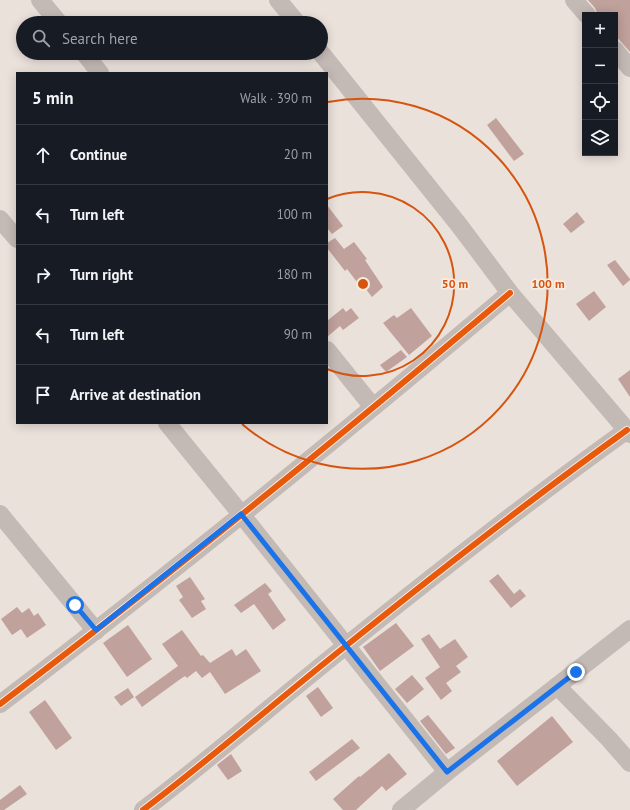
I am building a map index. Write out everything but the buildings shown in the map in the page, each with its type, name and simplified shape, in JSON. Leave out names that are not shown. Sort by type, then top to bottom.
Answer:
[{"type":"street","points":[[40,0],[53,16]]},
{"type":"street","points":[[278,0],[291,16]]},
{"type":"street","points":[[574,0],[584,12]]},
{"type":"street","points":[[618,54],[630,68]]},
{"type":"street","points":[[90,60],[99,72]]},
{"type":"street","points":[[143,810],[183,780],[346,645],[554,482],[628,432],[510,293],[459,224],[327,60]]},
{"type":"street","points":[[0,219],[16,238]]},
{"type":"street","points":[[0,704],[96,630],[241,514],[510,293]]},
{"type":"street","points":[[328,351],[373,407]]},
{"type":"street","points":[[168,424],[447,772]]},
{"type":"street","points":[[0,514],[96,630]]},
{"type":"street","points":[[403,809],[447,772],[630,630]]},
{"type":"street","points":[[557,686],[630,763]]},
{"type":"cycle path","points":[[0,704],[130,604],[258,502],[510,293]]},
{"type":"cycle path","points":[[143,810],[451,563],[520,509],[627,430]]},
{"type":"route","points":[[75,605],[96,630],[241,514],[447,772],[576,672]]}]
